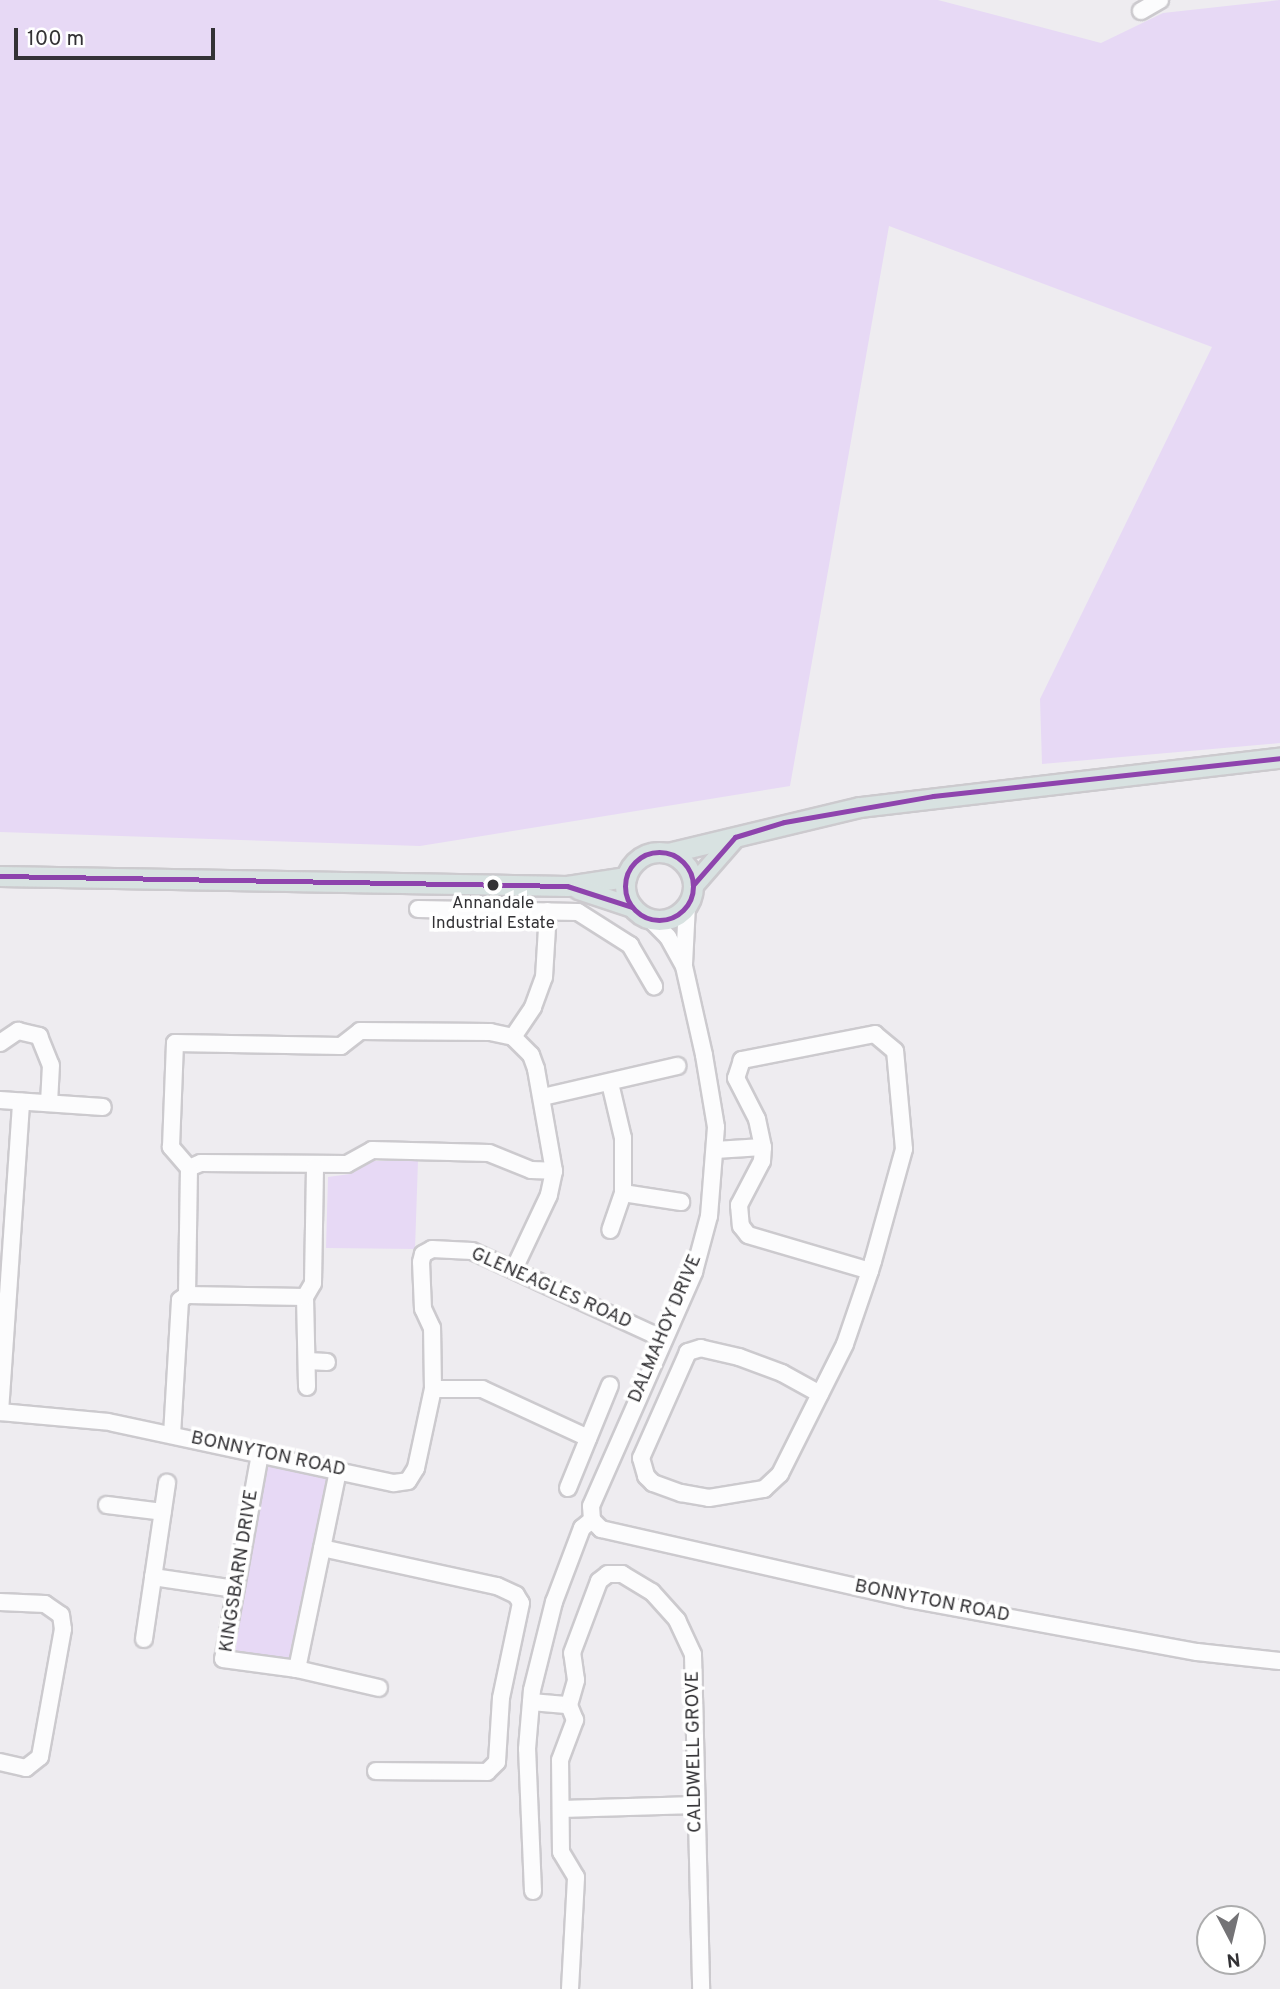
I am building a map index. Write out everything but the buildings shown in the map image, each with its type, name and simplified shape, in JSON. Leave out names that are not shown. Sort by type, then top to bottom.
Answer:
[{"type":"main road","points":[[632,906],[626,877],[638,859],[734,837],[784,822],[933,796],[1280,758]]},
{"type":"main road","points":[[567,886],[632,906],[649,918],[670,918],[687,905],[693,885],[734,837]]},
{"type":"main road","points":[[668,853],[686,865],[693,885]]},
{"type":"main road","points":[[0,876],[567,886],[626,877]]},
{"type":"street","points":[[1141,10],[1160,0]]},
{"type":"street","points":[[684,966],[687,905]]},
{"type":"street","points":[[418,909],[578,912],[610,928],[630,945],[654,986]]},
{"type":"street","points":[[513,1037],[533,1007],[544,977],[548,911]]},
{"type":"street","points":[[649,918],[668,937],[684,966]]},
{"type":"street","name":"DALMAHOY DRIVE","points":[[533,1891],[527,1749],[531,1702],[554,1602],[582,1528],[592,1520],[591,1506],[694,1272],[703,1239],[715,1150],[706,1067],[684,966]]},
{"type":"street","points":[[0,1043],[18,1031],[39,1036],[51,1065],[49,1103]]},
{"type":"street","points":[[172,1434],[177,1310],[187,1295],[189,1168],[171,1147],[175,1043],[341,1046],[360,1031],[490,1032],[513,1037],[531,1055],[543,1097],[554,1171],[549,1195],[514,1269]]},
{"type":"street","points":[[820,1394],[782,1373],[739,1357],[701,1348],[688,1352],[640,1458],[646,1476],[671,1490],[709,1498],[764,1489],[780,1475],[845,1344],[870,1270],[904,1149],[895,1051],[875,1034],[743,1060],[736,1078],[757,1119],[763,1147],[762,1161],[739,1205],[744,1231],[870,1270]]},
{"type":"street","points":[[543,1097],[677,1066]]},
{"type":"street","points":[[610,1083],[623,1138],[623,1193],[610,1230]]},
{"type":"street","points":[[0,1100],[103,1107]]},
{"type":"street","points":[[0,1412],[21,1102]]},
{"type":"street","points":[[715,1150],[763,1147]]},
{"type":"street","points":[[189,1168],[201,1163],[315,1167],[347,1164],[372,1150],[489,1153],[531,1170],[554,1171]]},
{"type":"street","points":[[307,1387],[305,1297],[313,1283],[315,1167]]},
{"type":"street","points":[[623,1193],[681,1202]]},
{"type":"street","name":"GLENEAGLES ROAD","points":[[416,1468],[433,1388],[432,1328],[422,1309],[423,1254],[432,1249],[472,1251],[663,1339]]},
{"type":"street","points":[[187,1295],[305,1297]]},
{"type":"street","points":[[308,1361],[327,1362]]},
{"type":"street","points":[[568,1488],[610,1385]]},
{"type":"street","points":[[433,1388],[482,1389],[588,1438]]},
{"type":"street","name":"BONNYTON ROAD","points":[[0,1412],[111,1423],[394,1483],[408,1481],[416,1468]]},
{"type":"street","name":"KINGSBARN DRIVE","points":[[260,1454],[222,1659],[297,1669],[379,1688]]},
{"type":"street","points":[[297,1669],[338,1471]]},
{"type":"street","points":[[144,1639],[167,1483]]},
{"type":"street","points":[[107,1505],[163,1512]]},
{"type":"street","name":"BONNYTON ROAD","points":[[592,1520],[601,1529],[908,1599],[1197,1652],[1280,1661]]},
{"type":"street","points":[[322,1548],[497,1586],[516,1595],[521,1604],[501,1699],[497,1762],[487,1772],[376,1771]]},
{"type":"street","name":"CALDWELL GROVE","points":[[570,1989],[576,1877],[561,1852],[560,1760],[575,1720],[569,1705],[576,1680],[572,1653],[589,1599],[599,1581],[608,1574],[622,1574],[652,1592],[669,1611],[693,1655],[701,1989]]},
{"type":"street","points":[[153,1577],[235,1589]]},
{"type":"street","points":[[0,1602],[45,1604],[61,1615],[63,1629],[40,1757],[26,1769],[0,1762]]},
{"type":"street","points":[[531,1702],[569,1705]]},
{"type":"street","name":"CALDWELL GROVE","points":[[561,1809],[696,1805]]},
{"type":"shaded area","points":[[0,0],[938,0],[1101,43],[1163,13],[1280,0],[1280,743],[1042,764],[1040,699],[1212,347],[889,226],[790,786],[420,846],[0,832]]},
{"type":"shaded area","points":[[367,1161],[418,1161],[415,1249],[326,1248],[328,1177],[350,1174]]},
{"type":"shaded area","points":[[273,1460],[326,1476],[329,1481],[292,1662],[236,1654],[231,1647],[265,1467]]},
{"type":"transit line","points":[[693,885],[735,837],[784,822],[933,796],[1280,758]]},
{"type":"transit line","points":[[659,852],[672,855],[683,862],[690,873],[693,886],[690,899],[683,910],[672,917],[659,920],[646,917],[635,910],[628,899],[625,886],[628,873],[635,862],[646,855],[659,852]]},
{"type":"transit line","points":[[0,876],[567,886],[632,907]]},
{"type":"place","name":"Annandale Industrial Estate","points":[[493,885]]}]
